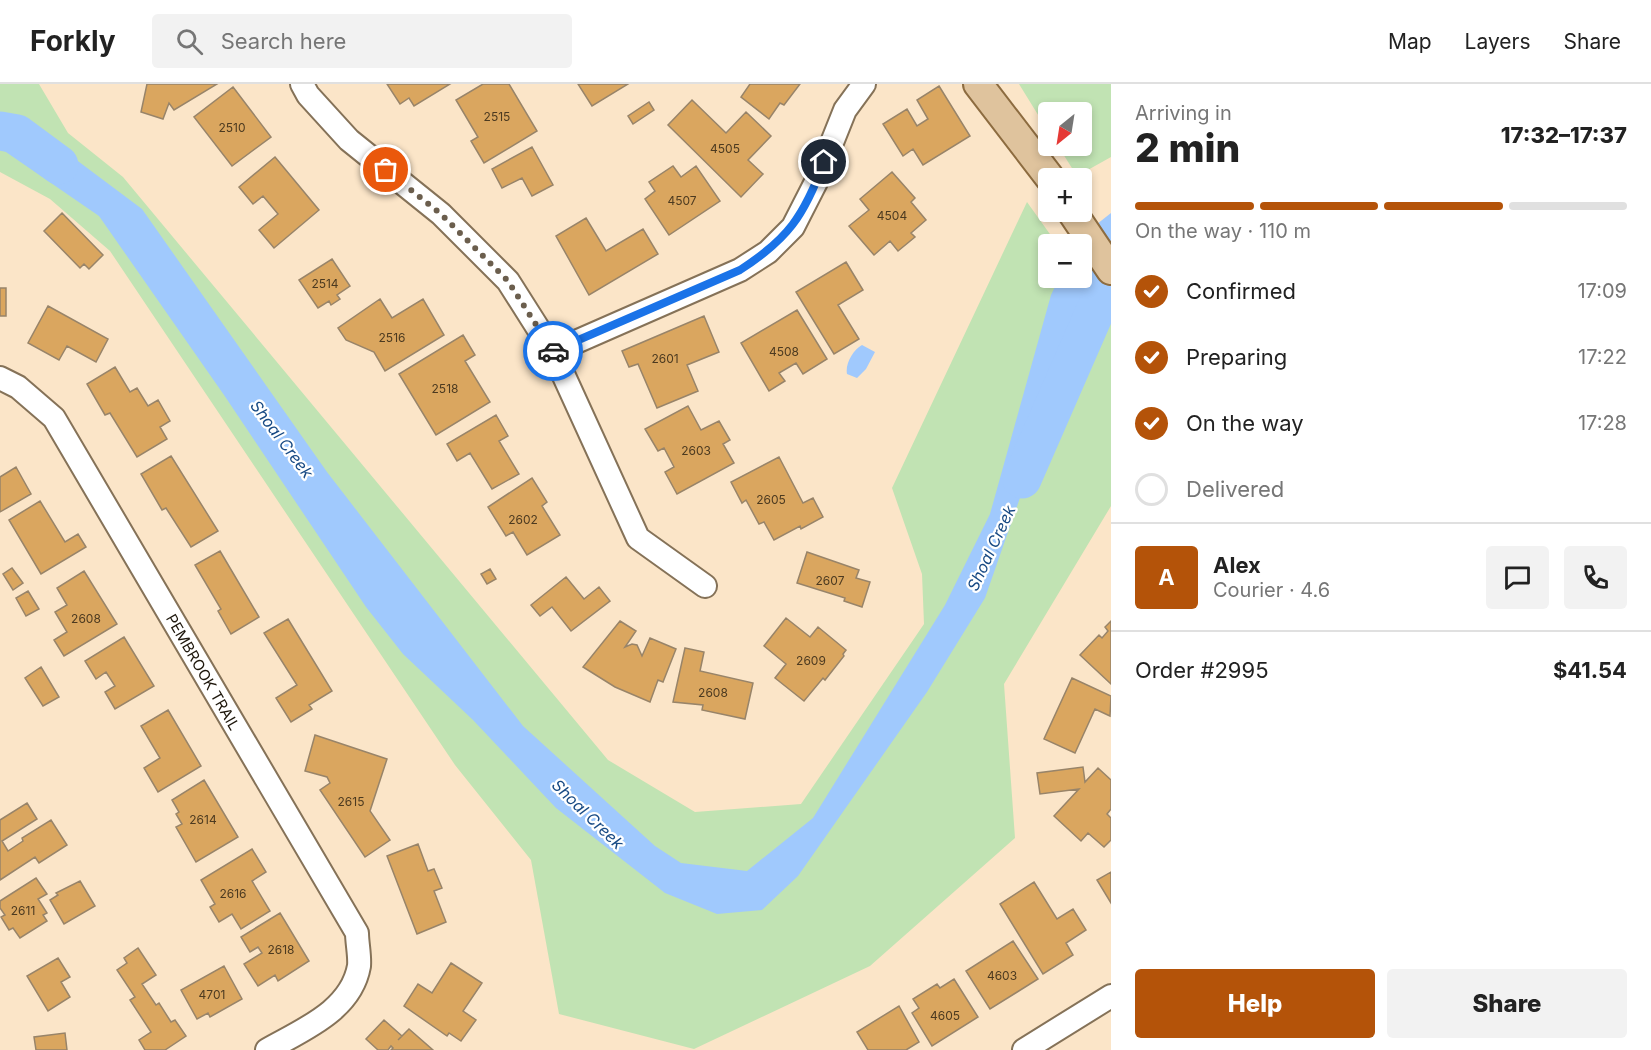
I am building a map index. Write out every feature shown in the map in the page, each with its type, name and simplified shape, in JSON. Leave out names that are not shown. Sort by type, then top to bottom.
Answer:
[{"type":"main road","points":[[978,84],[1042,168]]},
{"type":"main road","points":[[1079,222],[1111,270]]},
{"type":"street","points":[[302,84],[308,95],[349,140],[441,214],[508,281],[554,352],[638,538],[705,586]]},
{"type":"street","points":[[554,352],[740,270],[768,252],[793,227],[817,180],[845,110],[864,84]]},
{"type":"street","name":"PEMBROOK TRAIL","points":[[0,378],[18,387],[54,418],[357,933],[359,965],[350,990],[327,1015],[267,1050]]},
{"type":"street","points":[[1024,1050],[1111,996]]},
{"type":"green space","points":[[0,84],[39,84],[68,133],[123,177],[608,760],[695,812],[801,804],[924,624],[922,574],[892,488],[1027,202],[1038,217],[1038,222],[1041,222],[1050,234],[1038,234],[1038,288],[1087,288],[1111,322],[1111,506],[1004,684],[1015,838],[870,966],[694,1049],[559,1014],[531,860],[455,765],[110,251],[50,199],[0,172]]},
{"type":"green space","points":[[1019,84],[1111,84],[1111,157],[1091,168],[1072,168],[1064,156],[1092,156],[1092,102],[1038,102],[1038,115]]},
{"type":"water","points":[[27,123],[142,209],[327,472],[523,726],[655,846],[681,863],[747,871],[813,818],[945,605],[990,514],[1051,295],[1054,288],[1092,288],[1092,234],[1085,234],[1111,213],[1111,263],[1088,303],[985,598],[927,692],[798,876],[762,910],[717,914],[665,893],[556,808],[473,720],[403,654],[366,607],[224,395],[99,216],[3,150]]},
{"type":"water","points":[[862,345],[875,352],[866,369],[857,378],[847,374],[847,366],[853,354]]},
{"type":"building","points":[[147,84],[217,84],[174,110],[169,103],[163,119],[141,112]]},
{"type":"building","points":[[387,84],[450,84],[414,106],[409,98],[400,104]]},
{"type":"building","points":[[483,84],[509,84],[537,131],[484,163],[471,141],[478,137],[456,100]]},
{"type":"building","points":[[578,84],[628,84],[592,106]]},
{"type":"building","points":[[750,84],[800,84],[784,105],[780,103],[769,119],[741,97]]},
{"type":"building","points":[[939,86],[970,136],[923,165],[913,149],[903,156],[883,124],[907,109],[917,126],[928,119],[917,100]]},
{"type":"building","points":[[233,87],[271,137],[232,166],[194,117]]},
{"type":"building","points":[[692,100],[726,133],[746,112],[771,136],[748,160],[763,174],[741,197],[668,125]]},
{"type":"building","points":[[649,102],[654,110],[633,124],[628,116]]},
{"type":"building","points":[[532,147],[553,185],[532,196],[522,178],[502,188],[492,169]]},
{"type":"building","points":[[275,157],[319,210],[274,248],[259,230],[278,214],[263,196],[253,204],[239,187]]},
{"type":"building","points":[[673,166],[681,177],[696,166],[720,201],[669,235],[645,199],[655,191],[649,182]]},
{"type":"building","points":[[892,172],[915,198],[911,202],[926,220],[911,233],[915,237],[898,251],[890,241],[874,255],[849,226],[869,210],[860,199]]},
{"type":"building","points":[[62,213],[103,255],[89,269],[84,264],[80,268],[44,231]]},
{"type":"building","points":[[586,218],[606,251],[643,229],[658,254],[589,295],[556,236]]},
{"type":"building","points":[[332,259],[350,286],[337,295],[340,299],[331,305],[329,301],[318,308],[299,280]]},
{"type":"building","points":[[846,262],[863,290],[838,305],[859,339],[834,354],[796,292]]},
{"type":"building","points":[[0,288],[6,288],[6,316],[0,316]]},
{"type":"building","points":[[380,299],[392,318],[423,299],[444,335],[385,371],[374,352],[346,340],[338,328]]},
{"type":"building","points":[[48,306],[108,339],[96,362],[67,346],[59,360],[28,343]]},
{"type":"building","points":[[797,310],[827,359],[803,374],[796,363],[779,373],[785,381],[769,391],[741,343]]},
{"type":"building","points":[[704,316],[719,352],[687,365],[698,391],[657,408],[638,364],[629,367],[622,351]]},
{"type":"building","points":[[463,335],[475,355],[465,361],[490,402],[436,435],[399,374]]},
{"type":"building","points":[[115,367],[130,392],[137,388],[148,406],[158,400],[170,421],[160,427],[167,439],[137,457],[110,413],[105,415],[87,384]]},
{"type":"building","points":[[688,406],[701,430],[719,421],[730,440],[723,444],[734,463],[677,494],[665,472],[674,467],[664,448],[658,451],[645,429]]},
{"type":"building","points":[[496,415],[508,436],[499,441],[519,474],[492,489],[470,453],[457,461],[447,444]]},
{"type":"building","points":[[171,456],[218,531],[191,547],[166,508],[162,510],[141,474]]},
{"type":"building","points":[[779,457],[803,503],[813,498],[823,517],[774,540],[764,522],[759,524],[746,500],[742,503],[731,482]]},
{"type":"building","points":[[16,467],[31,494],[0,512],[0,477]]},
{"type":"building","points":[[532,478],[547,502],[542,506],[560,535],[527,555],[513,532],[506,536],[488,507]]},
{"type":"building","points":[[40,501],[65,542],[78,534],[86,547],[41,574],[9,520]]},
{"type":"building","points":[[220,551],[259,617],[231,634],[218,611],[221,609],[195,565]]},
{"type":"building","points":[[807,552],[859,570],[856,578],[870,582],[862,607],[844,601],[845,598],[797,583]]},
{"type":"building","points":[[12,568],[23,583],[13,590],[3,574]]},
{"type":"building","points":[[490,569],[496,579],[487,584],[481,574]]},
{"type":"building","points":[[84,571],[117,624],[64,656],[54,640],[67,632],[55,612],[67,605],[57,588]]},
{"type":"building","points":[[566,577],[584,599],[599,587],[610,601],[571,631],[552,607],[540,616],[531,605]]},
{"type":"building","points":[[28,591],[39,609],[26,616],[16,598]]},
{"type":"building","points":[[786,618],[810,637],[818,627],[846,650],[844,656],[825,680],[823,678],[804,701],[775,678],[786,664],[764,646]]},
{"type":"building","points":[[288,619],[332,691],[309,705],[312,709],[291,722],[276,698],[297,685],[264,633]]},
{"type":"building","points":[[620,621],[636,631],[625,647],[632,644],[637,645],[642,656],[650,638],[676,649],[663,682],[658,680],[650,702],[615,687],[583,667]]},
{"type":"building","points":[[1111,621],[1111,684],[1080,655],[1099,635],[1102,638],[1108,631],[1105,627]]},
{"type":"building","points":[[124,637],[154,686],[115,709],[105,692],[115,686],[106,672],[96,679],[85,661]]},
{"type":"building","points":[[685,648],[704,652],[700,671],[753,683],[745,719],[702,710],[703,705],[673,702]]},
{"type":"building","points":[[41,667],[59,697],[43,706],[25,678]]},
{"type":"building","points":[[1072,678],[1111,696],[1110,716],[1095,709],[1075,753],[1044,739]]},
{"type":"building","points":[[168,710],[201,766],[158,792],[144,768],[160,758],[141,726]]},
{"type":"building","points":[[315,735],[387,759],[370,811],[390,840],[365,857],[320,790],[330,783],[327,777],[305,771]]},
{"type":"building","points":[[1083,767],[1085,782],[1098,768],[1111,780],[1111,809],[1107,814],[1111,818],[1111,840],[1104,847],[1088,833],[1081,841],[1054,816],[1079,789],[1040,794],[1037,773]]},
{"type":"building","points":[[204,780],[238,837],[196,862],[176,827],[182,824],[176,814],[179,812],[172,800]]},
{"type":"building","points":[[27,803],[37,819],[2,841],[8,851],[23,841],[22,838],[51,820],[67,845],[39,863],[35,857],[0,880],[0,820]]},
{"type":"building","points":[[418,844],[428,871],[434,869],[442,888],[434,891],[446,922],[417,934],[387,856]]},
{"type":"building","points":[[252,849],[266,872],[252,881],[270,911],[241,929],[232,914],[219,922],[210,907],[215,904],[201,880]]},
{"type":"building","points":[[1111,872],[1111,903],[1097,880]]},
{"type":"building","points":[[36,878],[47,894],[38,899],[47,913],[43,915],[47,921],[20,938],[13,928],[9,930],[1,917],[5,915],[0,908],[0,901]]},
{"type":"building","points":[[80,881],[95,906],[64,924],[50,900],[58,895],[56,893]]},
{"type":"building","points":[[1034,882],[1057,919],[1073,909],[1086,930],[1066,943],[1073,955],[1043,974],[1000,904]]},
{"type":"building","points":[[280,913],[309,961],[278,981],[275,975],[258,986],[244,964],[262,953],[258,947],[250,952],[241,937]]},
{"type":"building","points":[[1013,941],[1038,979],[990,1009],[966,971]]},
{"type":"building","points":[[138,948],[156,975],[142,984],[156,1005],[159,1003],[171,1022],[175,1020],[186,1036],[165,1050],[145,1050],[139,1040],[151,1032],[130,1000],[135,997],[117,970],[127,963],[124,958]]},
{"type":"building","points":[[58,958],[70,977],[61,982],[70,997],[48,1011],[27,976]]},
{"type":"building","points":[[451,963],[482,983],[463,1011],[476,1020],[461,1041],[449,1033],[447,1036],[404,1006],[418,984],[432,993]]},
{"type":"building","points":[[224,966],[242,999],[210,1017],[208,1013],[197,1019],[181,990]]},
{"type":"building","points":[[954,979],[978,1017],[932,1046],[912,1013],[919,1008],[913,999],[937,984],[940,988]]},
{"type":"building","points":[[899,1006],[919,1042],[906,1050],[868,1050],[857,1032]]},
{"type":"building","points":[[384,1020],[402,1036],[409,1029],[433,1050],[391,1050],[393,1048],[391,1046],[388,1050],[378,1050],[366,1039]]},
{"type":"building","points":[[65,1033],[67,1050],[36,1050],[34,1037]]},
{"type":"waterway","name":"Shoal Creek","points":[[0,131],[17,134],[59,165]]},
{"type":"waterway","name":"Shoal Creek","points":[[1022,479],[1111,275]]},
{"type":"way so far","points":[[386,170],[441,214],[508,281],[553,351]]},
{"type":"route","points":[[553,351],[740,270],[768,252],[793,227],[824,162]]}]
